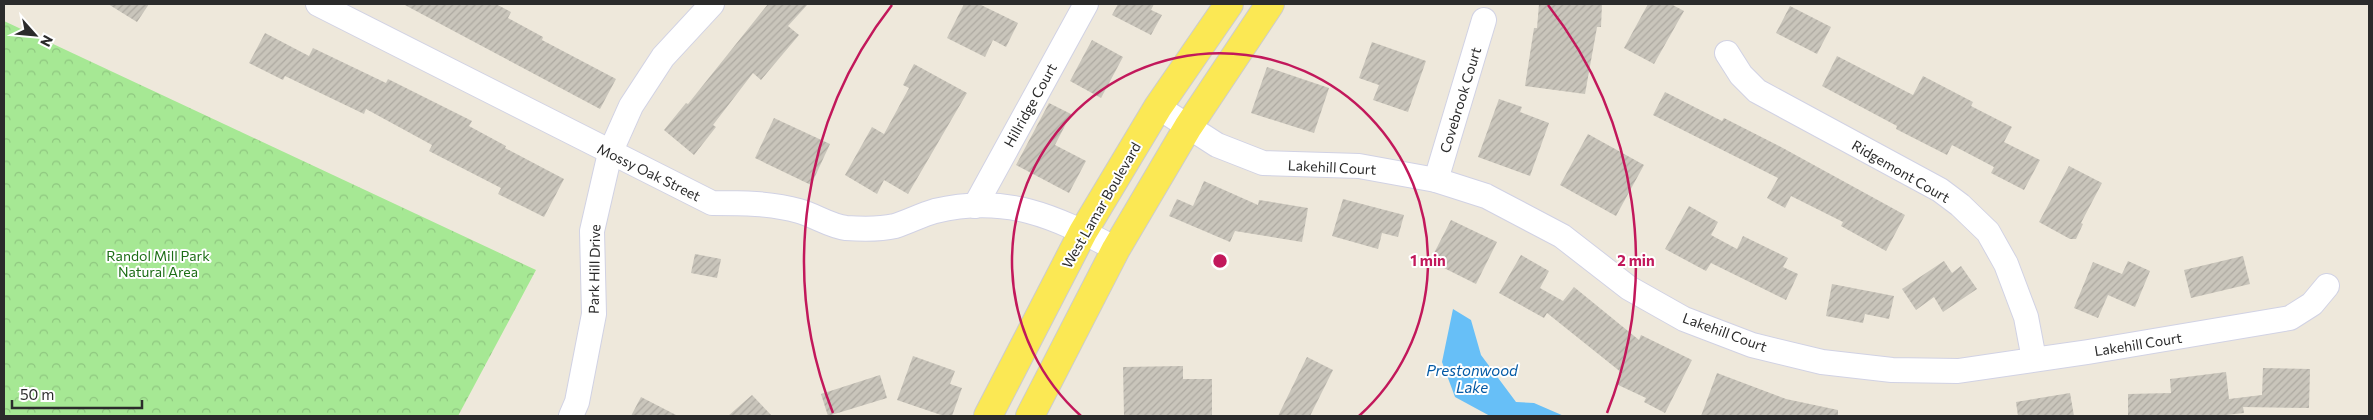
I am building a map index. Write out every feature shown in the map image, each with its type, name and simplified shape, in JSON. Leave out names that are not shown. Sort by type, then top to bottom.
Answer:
[{"type":"main road","name":"West Lamar Boulevard","points":[[988,416],[1083,232],[1158,107],[1229,4]]},
{"type":"main road","points":[[1030,416],[1116,249],[1188,126],[1270,4]]},
{"type":"street","name":"Mossy Oak Street","points":[[318,4],[712,203],[756,203],[799,210],[844,228],[893,226],[934,211],[974,206],[1006,205],[1035,212],[1083,232],[1116,249]]},
{"type":"street","name":"Park Hill Drive","points":[[571,416],[577,402],[594,314],[592,231],[610,153],[632,106],[663,57],[712,4]]},
{"type":"street","name":"Hillridge Court","points":[[974,206],[1086,4]]},
{"type":"street","name":"Covebrook Court","points":[[1436,180],[1484,20]]},
{"type":"street","name":"Ridgemont Court","points":[[1727,52],[1741,76],[1757,91],[1940,190],[1988,232],[2017,289],[2026,317],[2034,360]]},
{"type":"street","name":"Lakehill Court","points":[[1158,107],[1216,145],[1263,164],[1359,166],[1436,180],[1486,196],[1562,236],[1630,288],[1684,319],[1752,344],[1822,362],[1892,370],[1958,371],[2034,360],[2290,318],[2312,304],[2328,286]]},
{"type":"green space","name":"Randol Mill Park Natural Area","points":[[4,21],[536,270],[458,416],[4,416]]},
{"type":"water","name":"Prestonwood Lake","points":[[1453,309],[1471,320],[1481,355],[1516,402],[1534,403],[1564,416],[1490,416],[1455,397],[1442,362]]},
{"type":"building","points":[[108,4],[149,4],[137,22]]},
{"type":"building","points":[[403,4],[496,4],[511,12],[508,18],[543,37],[542,40],[616,79],[600,109]]},
{"type":"building","points":[[768,4],[808,4],[788,26],[799,35],[761,80],[753,73],[713,125],[716,127],[694,155],[664,130],[686,103],[688,104]]},
{"type":"building","points":[[964,4],[979,4],[1018,23],[1006,47],[993,40],[985,57],[947,38]]},
{"type":"building","points":[[1118,4],[1154,4],[1151,10],[1162,15],[1151,35],[1112,15]]},
{"type":"building","points":[[1539,4],[1602,4],[1601,27],[1597,27],[1585,94],[1525,86],[1534,28],[1537,28]]},
{"type":"building","points":[[1648,4],[1671,4],[1684,11],[1654,64],[1624,48]]},
{"type":"building","points":[[1790,6],[1831,27],[1817,54],[1776,33]]},
{"type":"building","points":[[265,33],[309,56],[313,48],[386,83],[388,79],[472,121],[469,126],[506,146],[505,148],[564,179],[544,217],[498,194],[501,188],[429,151],[432,145],[366,109],[364,114],[285,76],[283,80],[249,63]]},
{"type":"building","points":[[1092,40],[1123,57],[1101,98],[1070,81]]},
{"type":"building","points":[[1372,42],[1426,61],[1408,112],[1373,100],[1379,85],[1359,78]]},
{"type":"building","points":[[1837,56],[1913,95],[1923,76],[1973,102],[1971,106],[2012,127],[2004,142],[2040,160],[2024,190],[1991,173],[1994,167],[1952,145],[1947,155],[1896,129],[1897,126],[1822,86]]},
{"type":"building","points":[[914,64],[967,93],[908,194],[884,180],[877,194],[845,175],[872,127],[884,134],[909,88],[903,85]]},
{"type":"building","points":[[1267,67],[1329,88],[1314,133],[1251,113]]},
{"type":"building","points":[[1665,92],[1722,121],[1724,118],[1781,147],[1905,215],[1886,251],[1841,226],[1843,222],[1791,196],[1785,208],[1767,198],[1778,178],[1653,115]]},
{"type":"building","points":[[1499,99],[1522,107],[1520,112],[1549,123],[1530,176],[1478,157]]},
{"type":"building","points":[[1049,103],[1071,114],[1055,145],[1086,161],[1069,193],[1016,165]]},
{"type":"building","points":[[774,118],[830,144],[811,185],[755,158]]},
{"type":"building","points":[[1588,134],[1644,165],[1616,216],[1560,185]]},
{"type":"building","points":[[2069,166],[2102,183],[2081,223],[2083,224],[2076,239],[2070,239],[2039,222]]},
{"type":"building","points":[[1204,181],[1258,205],[1259,200],[1308,208],[1302,242],[1235,231],[1230,242],[1169,216],[1177,199],[1193,206]]},
{"type":"building","points":[[1343,199],[1404,215],[1398,237],[1382,233],[1378,249],[1332,236]]},
{"type":"building","points":[[1689,206],[1718,222],[1711,235],[1737,249],[1743,236],[1788,258],[1783,267],[1798,274],[1786,300],[1711,263],[1706,271],[1665,249]]},
{"type":"building","points":[[1451,220],[1497,242],[1476,284],[1430,261]]},
{"type":"building","points":[[695,254],[721,259],[717,278],[691,273]]},
{"type":"building","points":[[1521,255],[1549,271],[1540,288],[1563,301],[1574,287],[1639,340],[1641,335],[1692,360],[1665,413],[1644,402],[1646,398],[1616,384],[1622,373],[1547,313],[1544,318],[1499,293]]},
{"type":"building","points":[[2243,256],[2250,284],[2191,298],[2184,270]]},
{"type":"building","points":[[1944,261],[1952,273],[1961,266],[1977,289],[1943,312],[1934,297],[1916,310],[1902,289]]},
{"type":"building","points":[[2128,261],[2150,271],[2135,307],[2108,295],[2098,318],[2074,308],[2093,262],[2122,274]]},
{"type":"building","points":[[1832,284],[1894,296],[1889,319],[1865,314],[1863,323],[1826,316]]},
{"type":"building","points":[[913,356],[955,371],[950,384],[962,388],[952,416],[944,416],[897,400]]},
{"type":"building","points":[[1307,357],[1333,370],[1310,416],[1278,416]]},
{"type":"building","points":[[1183,366],[1183,379],[1212,379],[1212,416],[1124,416],[1123,367]]},
{"type":"building","points":[[2263,368],[2310,369],[2309,408],[2243,407],[2244,413],[2218,416],[2128,416],[2128,394],[2171,393],[2170,379],[2226,372],[2229,399],[2262,395]]},
{"type":"building","points":[[1717,373],[1786,399],[1838,410],[1838,416],[1701,416]]},
{"type":"building","points":[[880,375],[887,398],[828,416],[821,394]]},
{"type":"building","points":[[2070,393],[2074,416],[2018,416],[2016,402]]},
{"type":"building","points":[[752,395],[772,416],[728,416]]},
{"type":"building","points":[[641,397],[678,416],[631,416]]}]
